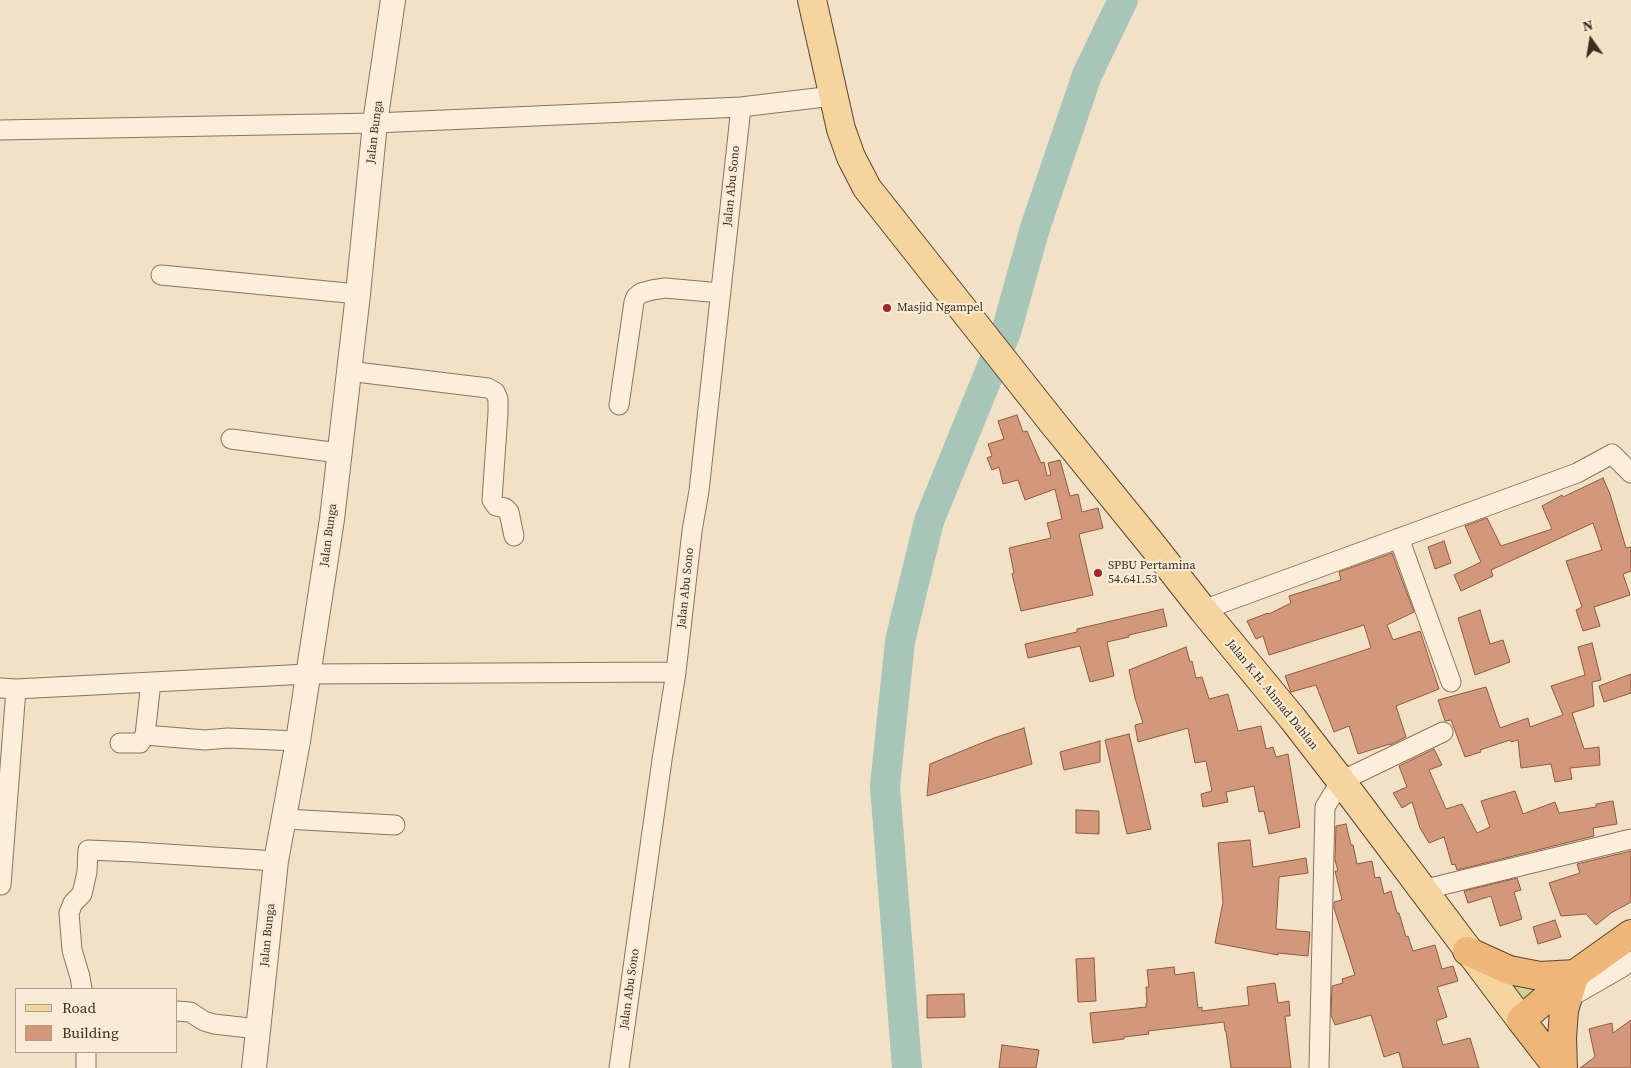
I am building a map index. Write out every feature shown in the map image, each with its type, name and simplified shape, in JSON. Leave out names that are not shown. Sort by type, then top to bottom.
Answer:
[{"type":"highway","points":[[1521,1020],[1575,974],[1631,934]]},
{"type":"highway","points":[[1467,951],[1517,972],[1540,976],[1575,974]]},
{"type":"highway","points":[[1563,1068],[1562,1038],[1564,1010],[1575,974]]},
{"type":"highway","name":"Jalan K.H. Ahmad Dahlan","points":[[1521,1020],[1558,1068]]},
{"type":"main road","name":"Jalan K.H. Ahmad Dahlan","points":[[812,0],[833,96],[851,157],[867,188],[1203,610],[1342,781],[1467,951],[1521,1020]]},
{"type":"street","name":"Jalan Bunga","points":[[254,1068],[276,861],[298,741],[330,528],[376,123],[393,0]]},
{"type":"street","points":[[0,130],[376,123],[741,107],[833,96]]},
{"type":"street","name":"Jalan Abu Sono","points":[[619,1068],[676,672],[692,531],[699,491],[741,107]]},
{"type":"street","points":[[161,275],[358,294]]},
{"type":"street","points":[[619,405],[636,297],[641,293],[665,288],[721,293]]},
{"type":"street","points":[[348,371],[488,388],[495,392],[498,399],[498,413],[492,500],[496,506],[505,508],[509,512],[514,536]]},
{"type":"street","points":[[231,439],[339,453]]},
{"type":"street","points":[[1203,610],[1577,473],[1612,454],[1631,473]]},
{"type":"street","points":[[1399,538],[1451,682]]},
{"type":"street","points":[[1,885],[8,688],[308,674],[676,672]]},
{"type":"street","points":[[120,743],[140,743],[145,735],[151,682]]},
{"type":"street","points":[[1319,1068],[1326,807],[1342,781],[1444,732]]},
{"type":"street","points":[[145,735],[205,740],[228,738],[298,741]]},
{"type":"street","points":[[285,819],[395,825]]},
{"type":"street","points":[[1422,890],[1631,839]]},
{"type":"street","points":[[82,988],[72,950],[69,913],[73,903],[82,894],[87,872],[88,850],[276,861]]},
{"type":"street","points":[[1567,999],[1631,961]]},
{"type":"street","points":[[178,1011],[190,1012],[204,1021],[214,1024],[258,1029]]},
{"type":"street","points":[[86,1053],[86,1068]]},
{"type":"green space","points":[[1498,973],[1549,984],[1521,1002]]},
{"type":"building","points":[[1017,415],[1023,432],[1027,431],[1041,463],[1044,462],[1047,476],[1051,475],[1048,463],[1060,460],[1070,496],[1078,494],[1082,512],[1098,508],[1103,528],[1079,534],[1093,595],[1021,611],[1012,574],[1014,573],[1009,548],[1051,538],[1047,523],[1062,519],[1055,489],[1025,500],[1018,480],[1003,484],[999,467],[992,470],[987,458],[992,456],[988,444],[1004,439],[998,421]]},
{"type":"building","points":[[1603,478],[1610,494],[1626,548],[1631,547],[1631,571],[1623,574],[1630,595],[1594,607],[1600,626],[1583,631],[1576,610],[1582,607],[1566,561],[1602,550],[1593,523],[1491,570],[1493,576],[1461,591],[1454,575],[1481,562],[1465,526],[1487,518],[1501,546],[1552,529],[1542,506],[1562,495],[1563,497]]},
{"type":"building","points":[[1444,541],[1451,563],[1435,569],[1428,547]]},
{"type":"building","points":[[1392,553],[1414,612],[1387,625],[1393,640],[1420,631],[1439,689],[1396,706],[1406,737],[1390,745],[1358,754],[1349,726],[1334,732],[1316,685],[1291,692],[1285,676],[1371,648],[1364,625],[1269,655],[1263,636],[1256,639],[1247,621],[1269,614],[1291,603],[1289,596],[1341,580],[1339,572]]},
{"type":"building","points":[[1163,609],[1167,626],[1107,642],[1114,676],[1090,682],[1080,646],[1028,658],[1025,644],[1077,632],[1077,629]]},
{"type":"building","points":[[1480,610],[1490,644],[1503,640],[1510,662],[1475,675],[1458,618]]},
{"type":"building","points":[[1592,643],[1601,680],[1592,682],[1594,706],[1572,713],[1584,749],[1599,747],[1600,765],[1570,768],[1572,779],[1555,782],[1551,764],[1521,768],[1518,740],[1511,742],[1510,740],[1465,757],[1451,720],[1445,721],[1438,700],[1486,687],[1500,728],[1528,718],[1530,727],[1563,715],[1551,686],[1585,675],[1578,647]]},
{"type":"building","points":[[1186,647],[1196,678],[1202,677],[1209,699],[1228,694],[1238,731],[1261,726],[1266,749],[1273,747],[1276,757],[1288,754],[1300,827],[1269,834],[1264,811],[1259,812],[1254,786],[1226,792],[1228,802],[1203,807],[1201,794],[1212,791],[1206,761],[1195,763],[1188,728],[1138,742],[1135,725],[1143,723],[1129,670]]},
{"type":"building","points":[[1631,674],[1631,693],[1604,702],[1599,686]]},
{"type":"building","points":[[1024,728],[1032,764],[927,796],[930,764]]},
{"type":"building","points":[[1129,734],[1151,829],[1127,834],[1105,740]]},
{"type":"building","points":[[1100,741],[1100,762],[1064,770],[1060,752]]},
{"type":"building","points":[[1434,749],[1442,765],[1429,770],[1446,809],[1462,804],[1477,833],[1490,827],[1481,801],[1515,791],[1523,814],[1555,802],[1559,813],[1596,807],[1596,804],[1613,801],[1617,824],[1593,828],[1594,836],[1457,870],[1455,864],[1452,865],[1444,837],[1429,843],[1420,828],[1412,802],[1402,808],[1393,793],[1407,787],[1399,766]]},
{"type":"building","points":[[1076,810],[1099,811],[1099,834],[1076,833]]},
{"type":"building","points":[[1346,824],[1357,864],[1372,861],[1375,878],[1380,877],[1384,894],[1391,891],[1397,913],[1399,913],[1406,937],[1408,936],[1413,951],[1435,945],[1442,969],[1453,966],[1458,981],[1437,987],[1447,1017],[1436,1021],[1443,1045],[1470,1038],[1479,1068],[1403,1068],[1399,1052],[1384,1057],[1371,1015],[1335,1025],[1331,1015],[1332,986],[1343,983],[1342,979],[1355,975],[1334,908],[1334,902],[1342,900],[1335,871],[1338,871],[1335,860],[1336,826]]},
{"type":"building","points":[[1250,840],[1253,867],[1306,858],[1308,873],[1279,877],[1276,929],[1310,932],[1308,956],[1278,953],[1278,955],[1215,943],[1223,902],[1218,843]]},
{"type":"building","points":[[1631,851],[1631,902],[1611,913],[1596,925],[1586,914],[1561,916],[1549,883],[1580,873],[1577,864]]},
{"type":"building","points":[[1517,878],[1521,890],[1514,892],[1522,919],[1500,926],[1491,896],[1468,903],[1464,891]]},
{"type":"building","points":[[1555,920],[1561,937],[1538,944],[1533,927]]},
{"type":"building","points":[[1094,958],[1096,1001],[1078,1002],[1076,959]]},
{"type":"building","points":[[1174,967],[1175,975],[1194,972],[1198,1008],[1202,1007],[1202,1011],[1249,1005],[1247,987],[1275,983],[1278,1003],[1289,1001],[1290,1016],[1285,1016],[1291,1068],[1231,1068],[1224,1022],[1148,1031],[1149,1034],[1093,1043],[1090,1013],[1146,1007],[1146,987],[1149,987],[1147,970]]},
{"type":"building","points":[[964,994],[965,1017],[927,1018],[927,995]]},
{"type":"building","points":[[1631,1020],[1631,1068],[1580,1068],[1595,1057],[1589,1029],[1612,1023],[1613,1033]]},
{"type":"building","points":[[1002,1045],[1039,1050],[1036,1068],[999,1068]]},
{"type":"waterway","points":[[907,1068],[885,786],[900,641],[929,521],[1006,332],[1035,228],[1087,75],[1123,0]]},
{"type":"place","name":"Masjid Ngampel","points":[[887,308]]},
{"type":"place","name":"SPBU Pertamina 54.641.53","points":[[1098,573]]}]
